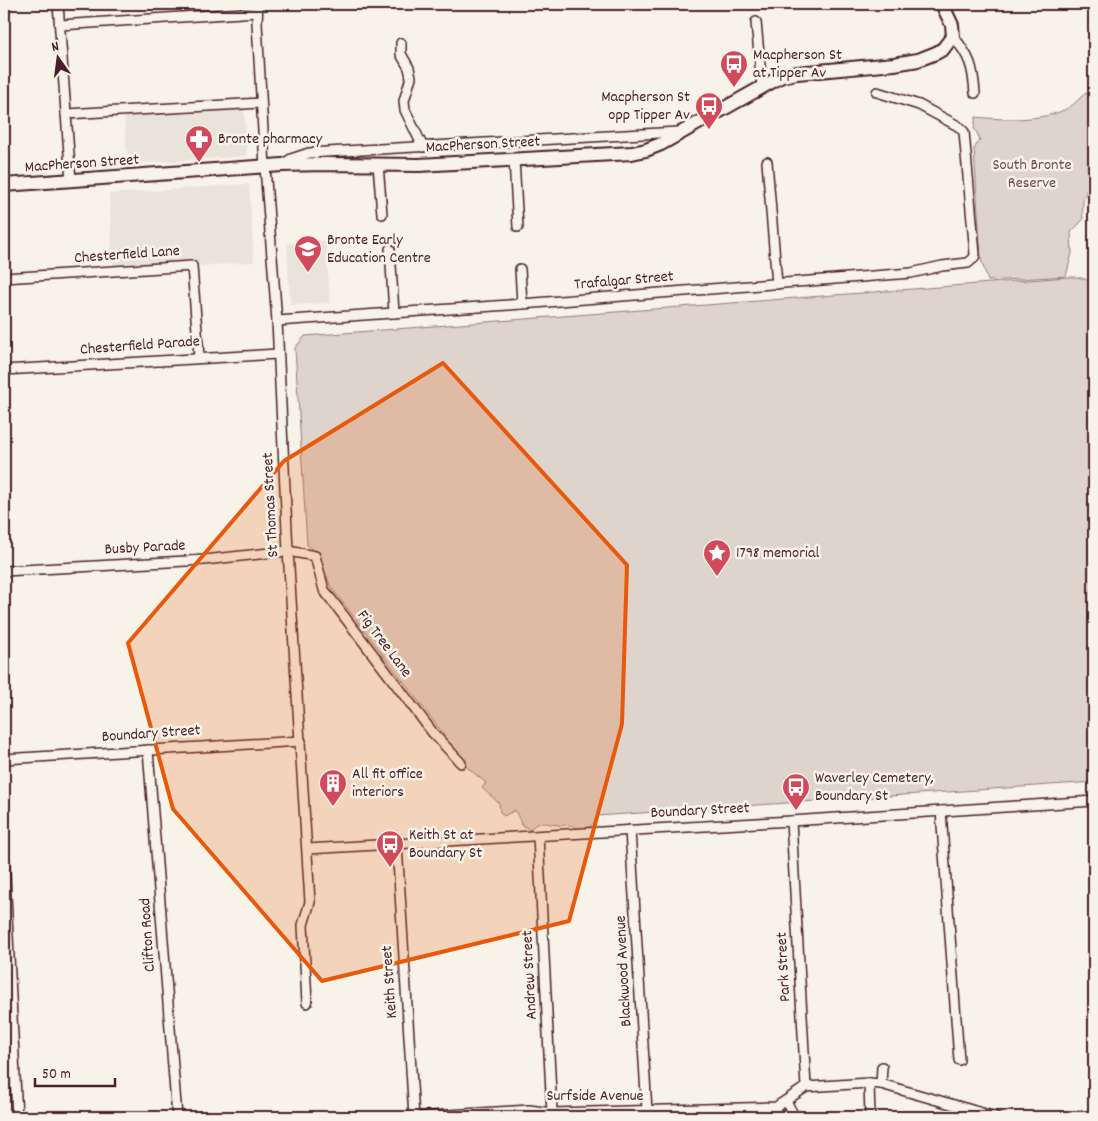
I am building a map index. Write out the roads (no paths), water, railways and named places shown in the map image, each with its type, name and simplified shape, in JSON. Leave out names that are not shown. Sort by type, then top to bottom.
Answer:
[{"type":"main road","points":[[942,4],[952,24],[951,39]]},
{"type":"main road","name":"MacPherson Street","points":[[4,185],[265,166],[325,164],[419,165],[632,153],[660,144],[775,78],[789,74],[918,60],[936,54],[951,39]]},
{"type":"street","points":[[58,4],[71,181]]},
{"type":"street","points":[[60,25],[258,8]]},
{"type":"street","name":"St Thomas Street","points":[[258,8],[261,103],[277,321],[288,551],[310,902],[303,925],[307,1003]]},
{"type":"street","points":[[756,22],[762,86]]},
{"type":"street","points":[[951,39],[968,54],[974,75],[975,94]]},
{"type":"street","points":[[401,43],[401,54],[411,76],[404,101],[405,110],[423,147]]},
{"type":"street","name":"Trafalgar Street","points":[[277,321],[522,304],[911,273],[942,266],[965,264],[972,261],[975,254],[964,132],[958,126],[919,105],[877,92]]},
{"type":"street","points":[[66,114],[261,103]]},
{"type":"street","name":"MacPherson Street","points":[[282,166],[291,159],[309,153],[681,132]]},
{"type":"street","points":[[514,160],[518,227]]},
{"type":"street","points":[[767,162],[777,284]]},
{"type":"street","points":[[378,164],[382,214]]},
{"type":"street","points":[[390,249],[394,313]]},
{"type":"street","name":"Chesterfield Lane","points":[[4,278],[192,266],[200,357]]},
{"type":"street","points":[[520,270],[522,304]]},
{"type":"street","name":"Chesterfield Parade","points":[[4,370],[200,357],[278,354]]},
{"type":"street","name":"Busby Parade","points":[[4,571],[204,560],[288,551]]},
{"type":"street","name":"Fig Tree Lane","points":[[288,551],[315,556],[324,590],[433,733],[460,763]]},
{"type":"street","name":"Boundary Street","points":[[4,758],[300,740]]},
{"type":"street","name":"Clifton Road","points":[[148,750],[177,1117]]},
{"type":"street","points":[[1094,800],[1094,808]]},
{"type":"street","name":"Boundary Street","points":[[307,850],[791,821],[1094,800]]},
{"type":"street","points":[[942,811],[959,1060]]},
{"type":"street","name":"Park Street","points":[[791,821],[806,1087]]},
{"type":"street","name":"Blackwood Avenue","points":[[630,830],[648,1111]]},
{"type":"street","name":"Andrew Street","points":[[538,836],[552,1113]]},
{"type":"street","name":"Keith Street","points":[[397,845],[414,1117]]},
{"type":"street","points":[[4,855],[17,1117]]},
{"type":"street","points":[[881,1084],[882,1067]]},
{"type":"street","points":[[869,1084],[870,1117]]},
{"type":"street","points":[[792,1117],[792,1112],[786,1101],[806,1087],[881,1084],[996,1117]]},
{"type":"street","name":"Surfside Avenue","points":[[414,1117],[529,1110],[552,1113],[776,1107],[786,1101]]},
{"type":"place","name":"Macpherson St at Tipper Av","points":[[734,88]]},
{"type":"place","name":"Macpherson St opp Tipper Av","points":[[709,130]]},
{"type":"place","name":"Bronte pharmacy","points":[[199,163]]},
{"type":"place","name":"Bronte Early Education Centre","points":[[308,273]]},
{"type":"place","name":"1798 memorial","points":[[717,577]]},
{"type":"place","name":"All fit office interiors","points":[[333,807]]},
{"type":"place","name":"Waverley Cemetery, Boundary St","points":[[796,811]]},
{"type":"place","name":"Keith St at Boundary St","points":[[390,868]]},
{"type":"park label","name":"South Bronte Reserve","points":[[1032,174]]}]
